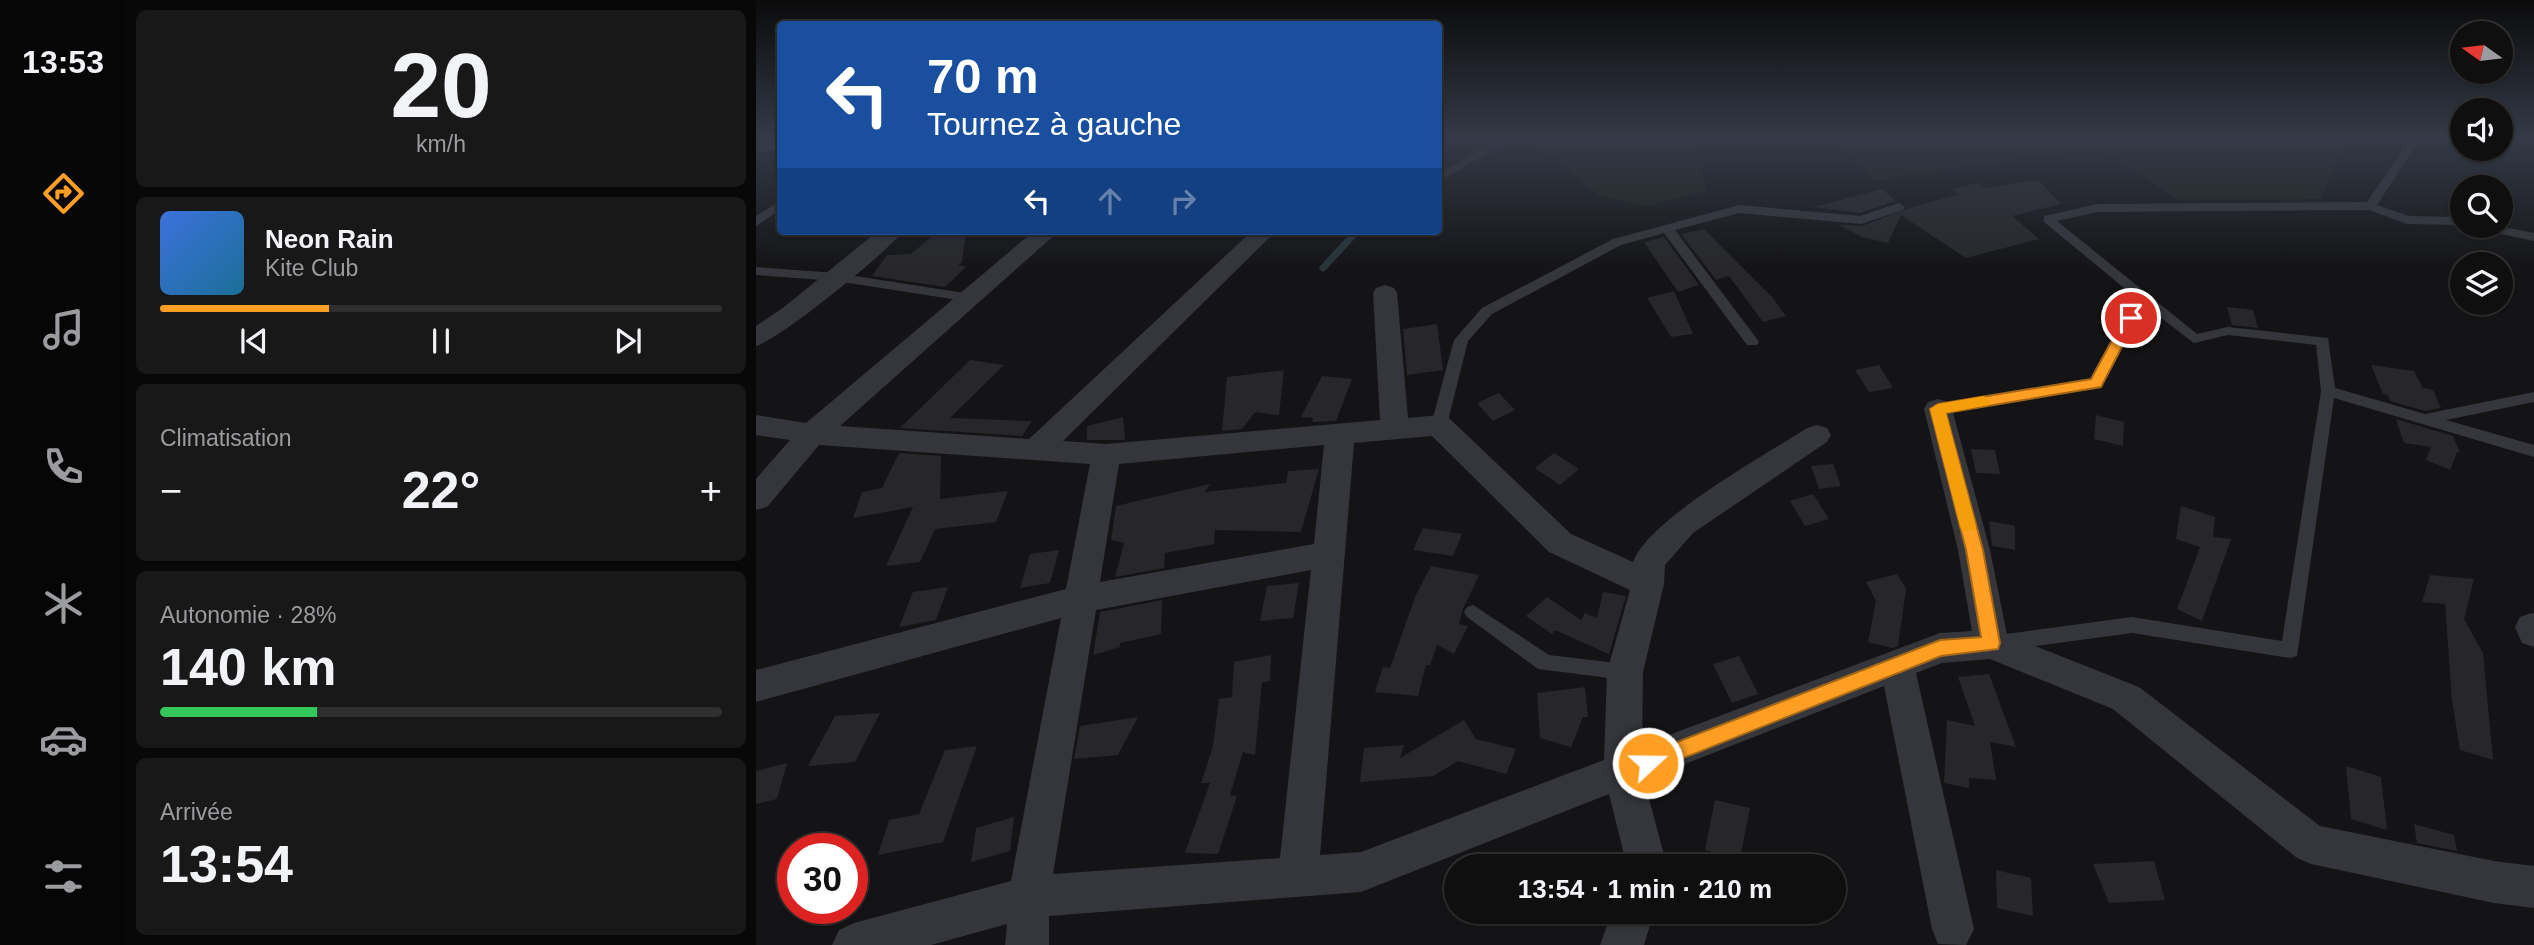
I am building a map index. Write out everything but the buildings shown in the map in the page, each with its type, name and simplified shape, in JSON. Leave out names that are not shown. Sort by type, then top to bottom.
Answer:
[{"type":"street","points":[[756,338],[793,313],[887,235]]},
{"type":"street","points":[[756,499],[812,434],[1043,235]]},
{"type":"street","points":[[1036,450],[1261,235]]},
{"type":"street","points":[[1385,293],[1395,429]]},
{"type":"street","points":[[1938,409],[1974,550],[1991,643]]},
{"type":"street","points":[[756,425],[812,434],[1106,455],[1439,425],[1560,543],[1648,584]]},
{"type":"street","points":[[1298,877],[1340,434]]},
{"type":"street","points":[[1644,854],[1623,772],[1625,672],[1648,584],[1649,561],[1682,526],[1817,435]]},
{"type":"street","points":[[1027,945],[1029,897],[1106,455]]},
{"type":"street","points":[[756,686],[1081,599],[1327,554]]},
{"type":"street","points":[[854,945],[1029,897],[1361,872],[1940,648],[1991,643],[2126,698],[2311,844],[2494,882],[2534,887]]},
{"type":"street","points":[[1897,665],[1953,929]]},
{"type":"street","points":[[1622,945],[1629,924]]},
{"type":"lane","points":[[2370,206],[2386,182]]},
{"type":"lane","points":[[1991,643],[2132,625],[2290,650],[2328,391],[2323,341],[2228,331],[2194,340],[2049,219],[2098,208],[2370,206],[2407,220],[2450,222]]},
{"type":"lane","points":[[756,222],[777,207]]},
{"type":"lane","points":[[1439,425],[1461,340],[1488,311],[1617,242],[1740,209],[1861,220],[1899,207]]},
{"type":"lane","points":[[1667,228],[1752,342]]},
{"type":"lane","points":[[2513,233],[2534,237]]},
{"type":"lane","points":[[756,271],[836,278],[971,298]]},
{"type":"lane","points":[[1938,409],[2096,383],[2142,297]]},
{"type":"lane","points":[[2328,391],[2534,451]]},
{"type":"lane","points":[[2424,419],[2534,397]]},
{"type":"lane","points":[[1473,612],[1545,663],[1625,672]]},
{"type":"shaded area","points":[[1582,182],[1705,182],[1708,191],[1644,207],[1598,195]]},
{"type":"shaded area","points":[[2151,182],[2328,182],[2321,199],[2178,200]]},
{"type":"waterway","points":[[1323,268],[1353,235]]},
{"type":"slow traffic","points":[[1968,526],[1938,409],[1984,401]]},
{"type":"route","points":[[1648,763],[1940,648],[1991,643],[1974,550],[1938,409],[2096,383],[2131,318]]}]
